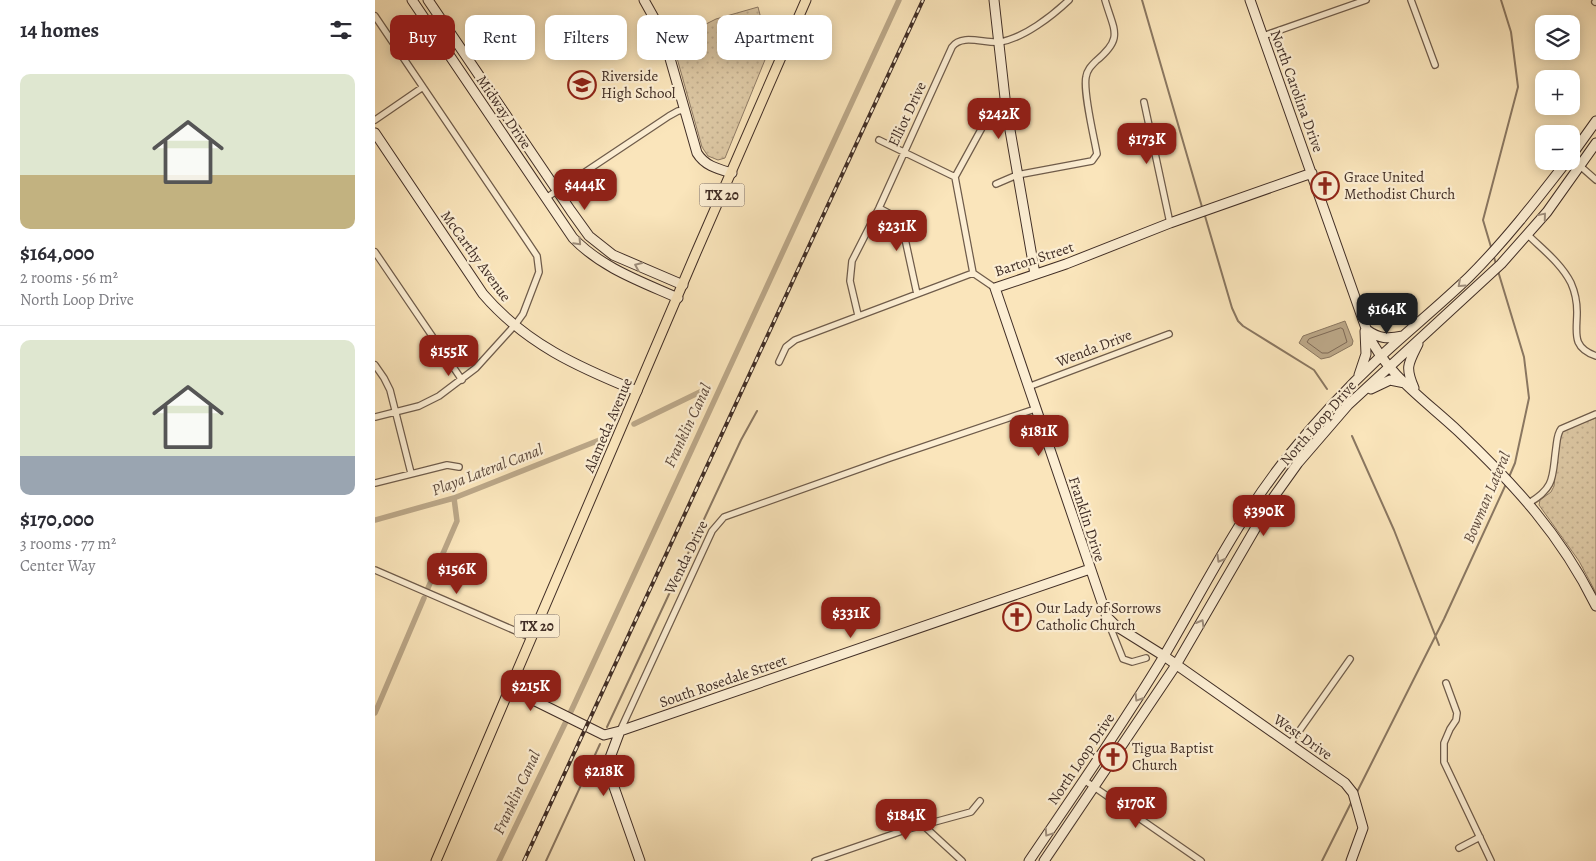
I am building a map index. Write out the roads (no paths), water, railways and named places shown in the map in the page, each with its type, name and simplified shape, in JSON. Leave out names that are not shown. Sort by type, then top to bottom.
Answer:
[{"type":"main road","name":"Midway Drive","points":[[412,0],[573,238],[595,258],[626,275],[678,298]]},
{"type":"main road","name":"Midway Drive","points":[[428,0],[589,236],[605,250],[622,260],[683,285]]},
{"type":"main road","points":[[644,0],[663,34],[684,110],[701,159],[709,165],[732,173]]},
{"type":"main road","name":"Alameda Avenue","points":[[436,861],[807,0]]},
{"type":"main road","points":[[994,0],[1006,107],[1035,274]]},
{"type":"main road","name":"North Carolina Drive","points":[[1250,0],[1365,327],[1380,357],[1503,474],[1529,503],[1563,547],[1596,606]]},
{"type":"main road","points":[[1580,144],[1596,121]]},
{"type":"main road","name":"McCarthy Avenue","points":[[375,134],[483,294],[515,325],[552,352],[573,364],[637,391]]},
{"type":"main road","name":"North Loop Drive","points":[[1045,861],[1176,665],[1273,498],[1298,463],[1348,405],[1489,276],[1547,212],[1596,143]]},
{"type":"main road","name":"North Loop Drive","points":[[1029,861],[1136,702],[1227,548],[1266,486],[1289,455],[1355,381],[1484,261],[1501,243],[1560,170]]},
{"type":"main road","name":"Barton Street","points":[[995,288],[1312,173]]},
{"type":"main road","name":"Franklin Drive","points":[[995,288],[1089,569],[1107,617]]},
{"type":"main road","points":[[1365,327],[1374,336],[1382,338],[1403,336]]},
{"type":"main road","points":[[1355,381],[1362,368],[1366,354],[1365,327]]},
{"type":"main road","points":[[1417,392],[1407,368],[1421,338]]},
{"type":"main road","points":[[1359,395],[1390,380],[1407,384]]},
{"type":"main road","points":[[1289,455],[1298,463]]},
{"type":"main road","name":"South Rosedale Street","points":[[620,732],[1089,569]]},
{"type":"main road","points":[[1107,617],[1116,626],[1176,665]]},
{"type":"main road","name":"West Drive","points":[[1176,665],[1345,783],[1353,793],[1363,825],[1351,861]]},
{"type":"main road","points":[[509,688],[604,735],[620,732]]},
{"type":"main road","name":"Wenda Drive","points":[[620,732],[608,770],[640,861]]},
{"type":"street","name":"Elliot Drive","points":[[858,315],[850,281],[851,266],[955,44],[964,40],[999,42],[1022,34],[1055,12],[1069,0]]},
{"type":"street","points":[[996,184],[1017,175],[1092,160],[1097,157],[1085,85],[1089,70],[1108,52],[1115,39],[1115,32],[1105,0]]},
{"type":"street","points":[[1263,36],[1366,0]]},
{"type":"street","points":[[1411,0],[1435,65]]},
{"type":"street","points":[[375,16],[537,256],[539,267],[536,282],[523,314],[476,368],[462,380],[429,402],[375,418]]},
{"type":"street","points":[[375,120],[423,87]]},
{"type":"street","points":[[1144,102],[1170,223]]},
{"type":"street","points":[[973,273],[955,177],[989,114],[1006,107]]},
{"type":"street","points":[[546,198],[669,116],[684,110]]},
{"type":"street","points":[[879,140],[955,177]]},
{"type":"street","points":[[1581,166],[1596,180]]},
{"type":"street","points":[[879,208],[894,216],[902,225],[917,294]]},
{"type":"street","points":[[1527,234],[1558,264],[1571,284],[1577,303],[1576,337],[1585,351],[1596,356]]},
{"type":"street","points":[[375,252],[462,380]]},
{"type":"street","name":"Barton Street","points":[[779,362],[786,347],[795,340],[973,273],[995,288]]},
{"type":"street","name":"Wenda Drive","points":[[1028,388],[1169,334]]},
{"type":"street","points":[[375,365],[387,382],[411,473]]},
{"type":"street","name":"Wenda Drive","points":[[620,732],[712,531],[724,517],[1035,409]]},
{"type":"street","points":[[1529,503],[1544,492],[1551,481],[1557,436],[1561,429],[1596,414]]},
{"type":"street","points":[[375,483],[447,465],[459,467]]},
{"type":"street","points":[[375,570],[532,638]]},
{"type":"street","name":"Franklin Drive","points":[[1107,617],[1123,660],[1132,662],[1146,658]]},
{"type":"street","points":[[1290,744],[1350,659]]},
{"type":"street","points":[[1446,683],[1457,713],[1456,720],[1444,743],[1444,762],[1491,861]]},
{"type":"street","points":[[1084,780],[1201,861]]},
{"type":"street","points":[[815,861],[899,832],[972,812],[980,801]]},
{"type":"street","points":[[924,826],[962,861]]},
{"type":"street","points":[[1459,848],[1480,837]]},
{"type":"water","points":[[1345,321],[1353,341],[1352,345],[1330,357],[1321,359],[1299,343],[1303,336]]},
{"type":"waterway","name":"Franklin Canal","points":[[499,861],[573,707],[899,0]]},
{"type":"waterway","points":[[1142,0],[1202,207]]},
{"type":"waterway","name":"Bowman Lateral","points":[[1491,247],[1483,220],[1518,87],[1511,32],[1501,0]]},
{"type":"waterway","points":[[1205,216],[1232,308],[1238,321],[1314,370],[1327,389]]},
{"type":"waterway","name":"Bowman Lateral","points":[[1493,254],[1496,264]]},
{"type":"waterway","name":"Bowman Lateral","points":[[1498,271],[1524,357],[1529,398],[1515,463],[1509,477]]},
{"type":"waterway","name":"Playa Lateral Canal","points":[[634,424],[702,391]]},
{"type":"waterway","points":[[607,727],[741,440],[757,411]]},
{"type":"waterway","points":[[1352,436],[1394,530],[1439,645]]},
{"type":"waterway","name":"Playa Lateral Canal","points":[[375,520],[454,498],[607,437]]},
{"type":"waterway","name":"Bowman Lateral","points":[[1357,792],[1444,619],[1506,484]]},
{"type":"waterway","points":[[428,588],[457,521],[454,498]]},
{"type":"waterway","points":[[375,713],[424,598]]},
{"type":"waterway","points":[[546,861],[600,744]]},
{"type":"waterway","name":"Bowman Lateral","points":[[1322,861],[1352,801]]},
{"type":"railway","points":[[524,861],[923,0]]},
{"type":"place","name":"Riverside High School","points":[[582,85]]},
{"type":"place","name":"Grace United Methodist Church","points":[[1325,186]]},
{"type":"place","name":"Our Lady of Sorrows Catholic Church","points":[[1017,617]]},
{"type":"place","name":"Tigua Baptist Church","points":[[1113,757]]}]
